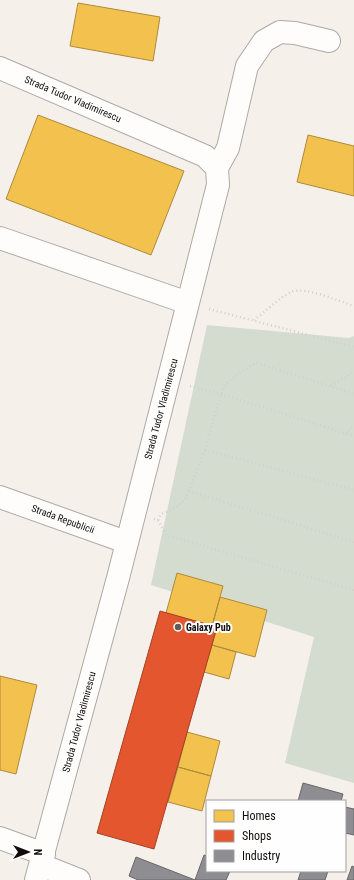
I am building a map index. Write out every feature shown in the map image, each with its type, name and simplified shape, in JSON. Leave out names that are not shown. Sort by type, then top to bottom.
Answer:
[{"type":"street","points":[[217,168],[228,148],[247,66],[264,41],[280,32],[295,33],[329,41]]},
{"type":"street","name":"Strada Tudor Vladimirescu","points":[[0,68],[205,156],[217,168],[218,185],[133,514],[118,578],[40,866]]},
{"type":"street","points":[[0,238],[188,303]]},
{"type":"street","name":"Strada Republicii","points":[[0,496],[126,542]]},
{"type":"street","points":[[0,838],[40,866],[78,880]]},
{"type":"path","points":[[254,320],[289,293],[297,291],[306,291],[354,306]]},
{"type":"path","points":[[188,303],[354,347]]},
{"type":"path","points":[[158,520],[162,514],[175,508],[186,500],[205,450],[225,384],[251,365],[257,363],[354,394]]},
{"type":"path","points":[[331,387],[354,372]]},
{"type":"path","points":[[168,380],[221,394],[354,436]]},
{"type":"path","points":[[346,434],[354,425]]},
{"type":"path","points":[[205,450],[354,490]]},
{"type":"path","points":[[189,491],[354,542]]},
{"type":"path","points":[[133,514],[158,520],[166,535],[354,590]]},
{"type":"shaded area","points":[[207,325],[349,338],[354,336],[354,783],[285,763],[314,637],[151,585]]},
{"type":"building: Homes","points":[[78,3],[160,17],[153,61],[70,46]]},
{"type":"building: Homes","points":[[38,115],[184,171],[151,255],[6,199]]},
{"type":"building: Homes","points":[[308,135],[354,146],[354,196],[297,182]]},
{"type":"building: Homes","points":[[177,573],[223,586],[212,626],[166,613]]},
{"type":"building: Homes","points":[[220,597],[267,610],[255,657],[212,645],[217,627],[212,626]]},
{"type":"building: Homes","points":[[212,645],[236,652],[229,679],[204,672]]},
{"type":"building: Homes","points":[[0,676],[37,685],[16,774],[0,770]]},
{"type":"building: Homes","points":[[187,732],[220,741],[211,776],[178,767]]},
{"type":"building: Homes","points":[[178,767],[211,776],[202,811],[168,802]]},
{"type":"building: Shops","points":[[160,611],[217,627],[154,849],[97,833]]},
{"type":"building: Industry","points":[[303,783],[343,794],[341,800],[298,800]]},
{"type":"building: Industry","points":[[346,807],[354,809],[354,835],[346,833]]},
{"type":"building: Industry","points":[[204,855],[206,856],[206,872],[230,872],[226,880],[195,880]]},
{"type":"building: Industry","points":[[136,857],[195,880],[138,880],[129,876]]},
{"type":"building: Industry","points":[[352,866],[354,867],[354,880],[347,880]]},
{"type":"building: Industry","points":[[301,872],[328,872],[325,880],[298,880]]},
{"type":"place","name":"Galaxy Pub","points":[[178,627]]}]
